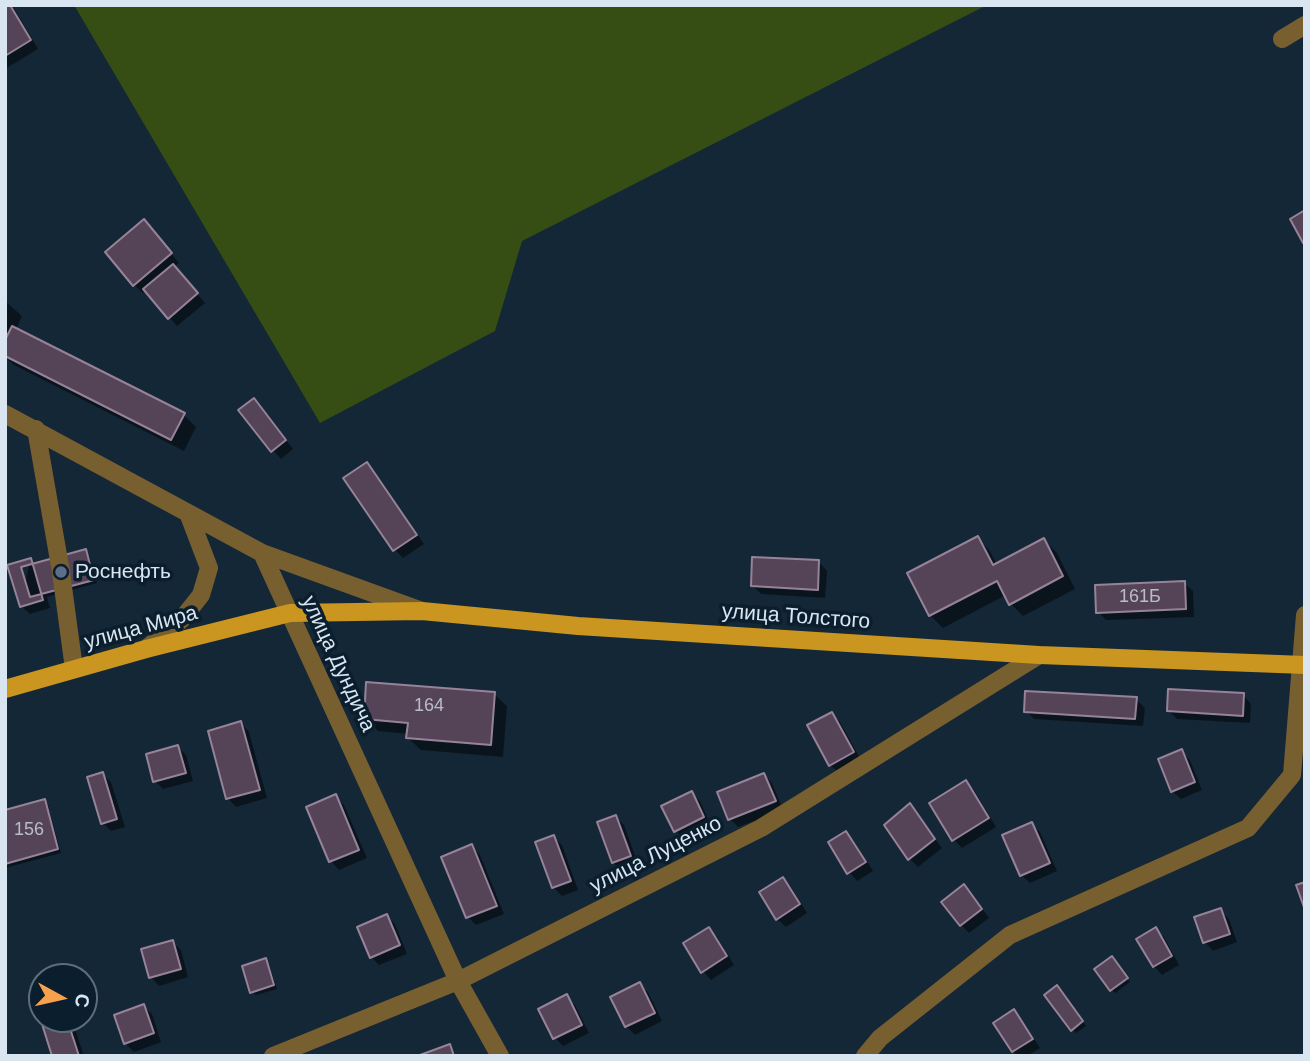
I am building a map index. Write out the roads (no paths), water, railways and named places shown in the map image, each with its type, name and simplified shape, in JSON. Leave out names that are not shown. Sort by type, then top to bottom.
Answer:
[{"type":"main road","name":"улица Толстого","points":[[290,612],[422,611],[578,626],[1039,655],[1302,665]]},
{"type":"main road","name":"улица Мира","points":[[5,689],[290,612]]},
{"type":"street","points":[[1282,39],[1305,25]]},
{"type":"street","points":[[5,414],[262,553],[422,611]]},
{"type":"street","points":[[36,429],[61,572],[74,669]]},
{"type":"street","points":[[146,649],[182,619],[201,594],[209,568],[188,513]]},
{"type":"street","name":"улица Дундича","points":[[262,553],[458,981],[500,1056]]},
{"type":"street","points":[[866,1056],[880,1038],[1010,934],[1248,828],[1292,775],[1305,615]]},
{"type":"street","name":"улица Луценко","points":[[273,1056],[458,981],[761,828],[1039,655]]},
{"type":"place","name":"Роснефть","points":[[61,572]]}]
